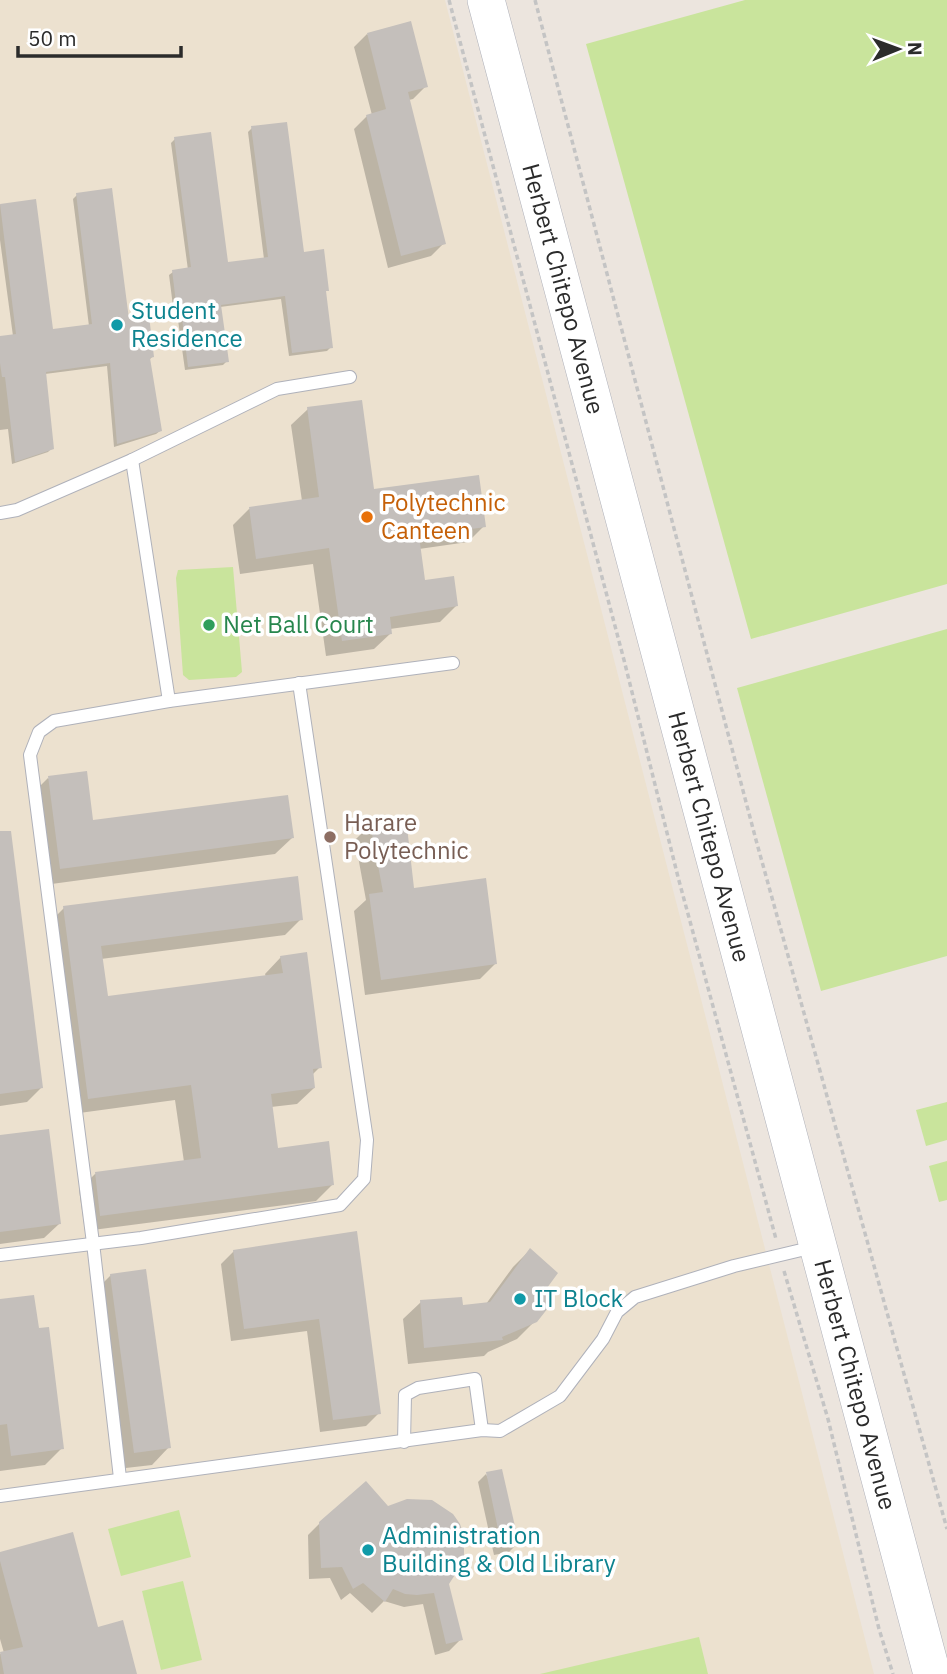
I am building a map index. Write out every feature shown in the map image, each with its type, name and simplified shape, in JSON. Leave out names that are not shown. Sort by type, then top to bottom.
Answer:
[{"type":"main road","name":"Herbert Chitepo Avenue","points":[[486,0],[932,1674]]},
{"type":"lane","points":[[0,513],[18,510],[132,460],[277,389],[350,377]]},
{"type":"lane","points":[[132,460],[169,701]]},
{"type":"lane","points":[[120,1478],[93,1243],[30,755],[38,732],[54,721],[169,701],[453,663]]},
{"type":"lane","points":[[0,1255],[141,1238],[340,1205],[364,1179],[367,1140],[299,683]]},
{"type":"lane","points":[[0,1496],[482,1430],[500,1431],[560,1396],[603,1339],[617,1312],[635,1297],[734,1266],[818,1247]]},
{"type":"lane","points":[[404,1442],[405,1395],[418,1388],[475,1379],[482,1430]]},
{"type":"path","points":[[449,0],[621,647],[682,890],[780,1255],[828,1419],[879,1629],[893,1674]]},
{"type":"path","points":[[535,0],[752,826],[947,1529]]},
{"type":"shaded area","name":"Harare Polytechnic","points":[[0,0],[445,0],[874,1674],[0,1674]]},
{"type":"green space","points":[[745,0],[947,0],[947,584],[751,639],[586,44]]},
{"type":"green space","name":"Net Ball Court","points":[[233,567],[242,672],[236,677],[189,680],[183,675],[176,578],[178,570]]},
{"type":"green space","points":[[947,629],[947,956],[821,991],[737,688]]},
{"type":"green space","points":[[947,1102],[947,1140],[926,1146],[916,1110]]},
{"type":"green space","points":[[947,1161],[947,1200],[939,1202],[929,1166]]},
{"type":"green space","points":[[179,1510],[191,1557],[121,1576],[108,1529]]},
{"type":"green space","points":[[183,1581],[202,1660],[161,1670],[142,1591]]},
{"type":"green space","points":[[699,1637],[708,1674],[540,1674]]},
{"type":"building","points":[[411,21],[428,87],[408,92],[446,244],[401,256],[366,115],[386,109],[367,33]]},
{"type":"building","name":"Student Residence","points":[[287,122],[304,252],[324,249],[333,348],[292,353],[285,296],[221,305],[229,362],[188,367],[181,310],[177,311],[172,270],[191,267],[174,137],[211,132],[228,262],[268,257],[251,126]]},
{"type":"building","name":"Student Residence","points":[[112,188],[129,319],[149,316],[154,357],[150,358],[162,431],[117,444],[110,363],[46,372],[54,449],[15,462],[5,377],[2,377],[0,363],[0,336],[16,334],[0,204],[36,199],[53,329],[92,324],[76,193]]},
{"type":"building","name":"Polytechnic Canteen","points":[[362,400],[374,489],[479,475],[486,527],[419,536],[425,580],[454,576],[458,606],[390,617],[392,634],[342,641],[329,548],[256,559],[249,507],[319,497],[307,407]]},
{"type":"building","name":"Harare Polytechnic","points":[[87,771],[93,820],[288,795],[294,838],[60,869],[48,776]]},
{"type":"building","name":"Harare Polytechnic","points":[[406,818],[414,888],[486,878],[497,964],[381,980],[369,894],[383,892],[370,823]]},
{"type":"building","points":[[0,831],[11,831],[43,1088],[0,1094]]},
{"type":"building","points":[[298,876],[303,920],[101,946],[108,996],[283,973],[280,956],[307,952],[322,1068],[313,1069],[315,1088],[271,1094],[278,1148],[329,1141],[334,1185],[100,1216],[95,1172],[201,1158],[191,1085],[88,1099],[63,906]]},
{"type":"building","points":[[49,1129],[61,1224],[0,1232],[0,1135]]},
{"type":"building","points":[[357,1231],[381,1414],[333,1420],[319,1319],[244,1329],[233,1250]]},
{"type":"building","name":"IT Block","points":[[530,1248],[558,1273],[547,1288],[548,1308],[537,1322],[502,1337],[503,1340],[424,1348],[420,1300],[462,1297],[463,1305],[490,1302]]},
{"type":"building","points":[[146,1269],[171,1448],[134,1453],[110,1274]]},
{"type":"building","points":[[34,1295],[39,1328],[49,1327],[64,1449],[11,1456],[7,1424],[0,1425],[0,1299]]},
{"type":"building","points":[[502,1469],[519,1544],[502,1548],[486,1472]]},
{"type":"building","name":"Administration Building & Old Library","points":[[366,1481],[388,1506],[407,1499],[432,1500],[453,1514],[460,1524],[464,1536],[464,1561],[449,1584],[463,1640],[446,1644],[434,1593],[405,1594],[393,1589],[385,1602],[363,1583],[353,1589],[342,1567],[321,1568],[319,1522]]},
{"type":"building","points":[[73,1532],[98,1627],[123,1620],[137,1674],[4,1674],[0,1652],[23,1647],[0,1561],[0,1552]]},
{"type":"place","name":"Student Residence","points":[[117,325]]},
{"type":"place","name":"Polytechnic Canteen","points":[[367,517]]},
{"type":"place","name":"Net Ball Court","points":[[209,625]]},
{"type":"place","name":"Harare Polytechnic","points":[[330,837]]},
{"type":"place","name":"IT Block","points":[[520,1299]]},
{"type":"place","name":"Administration Building & Old Library","points":[[368,1550]]}]
